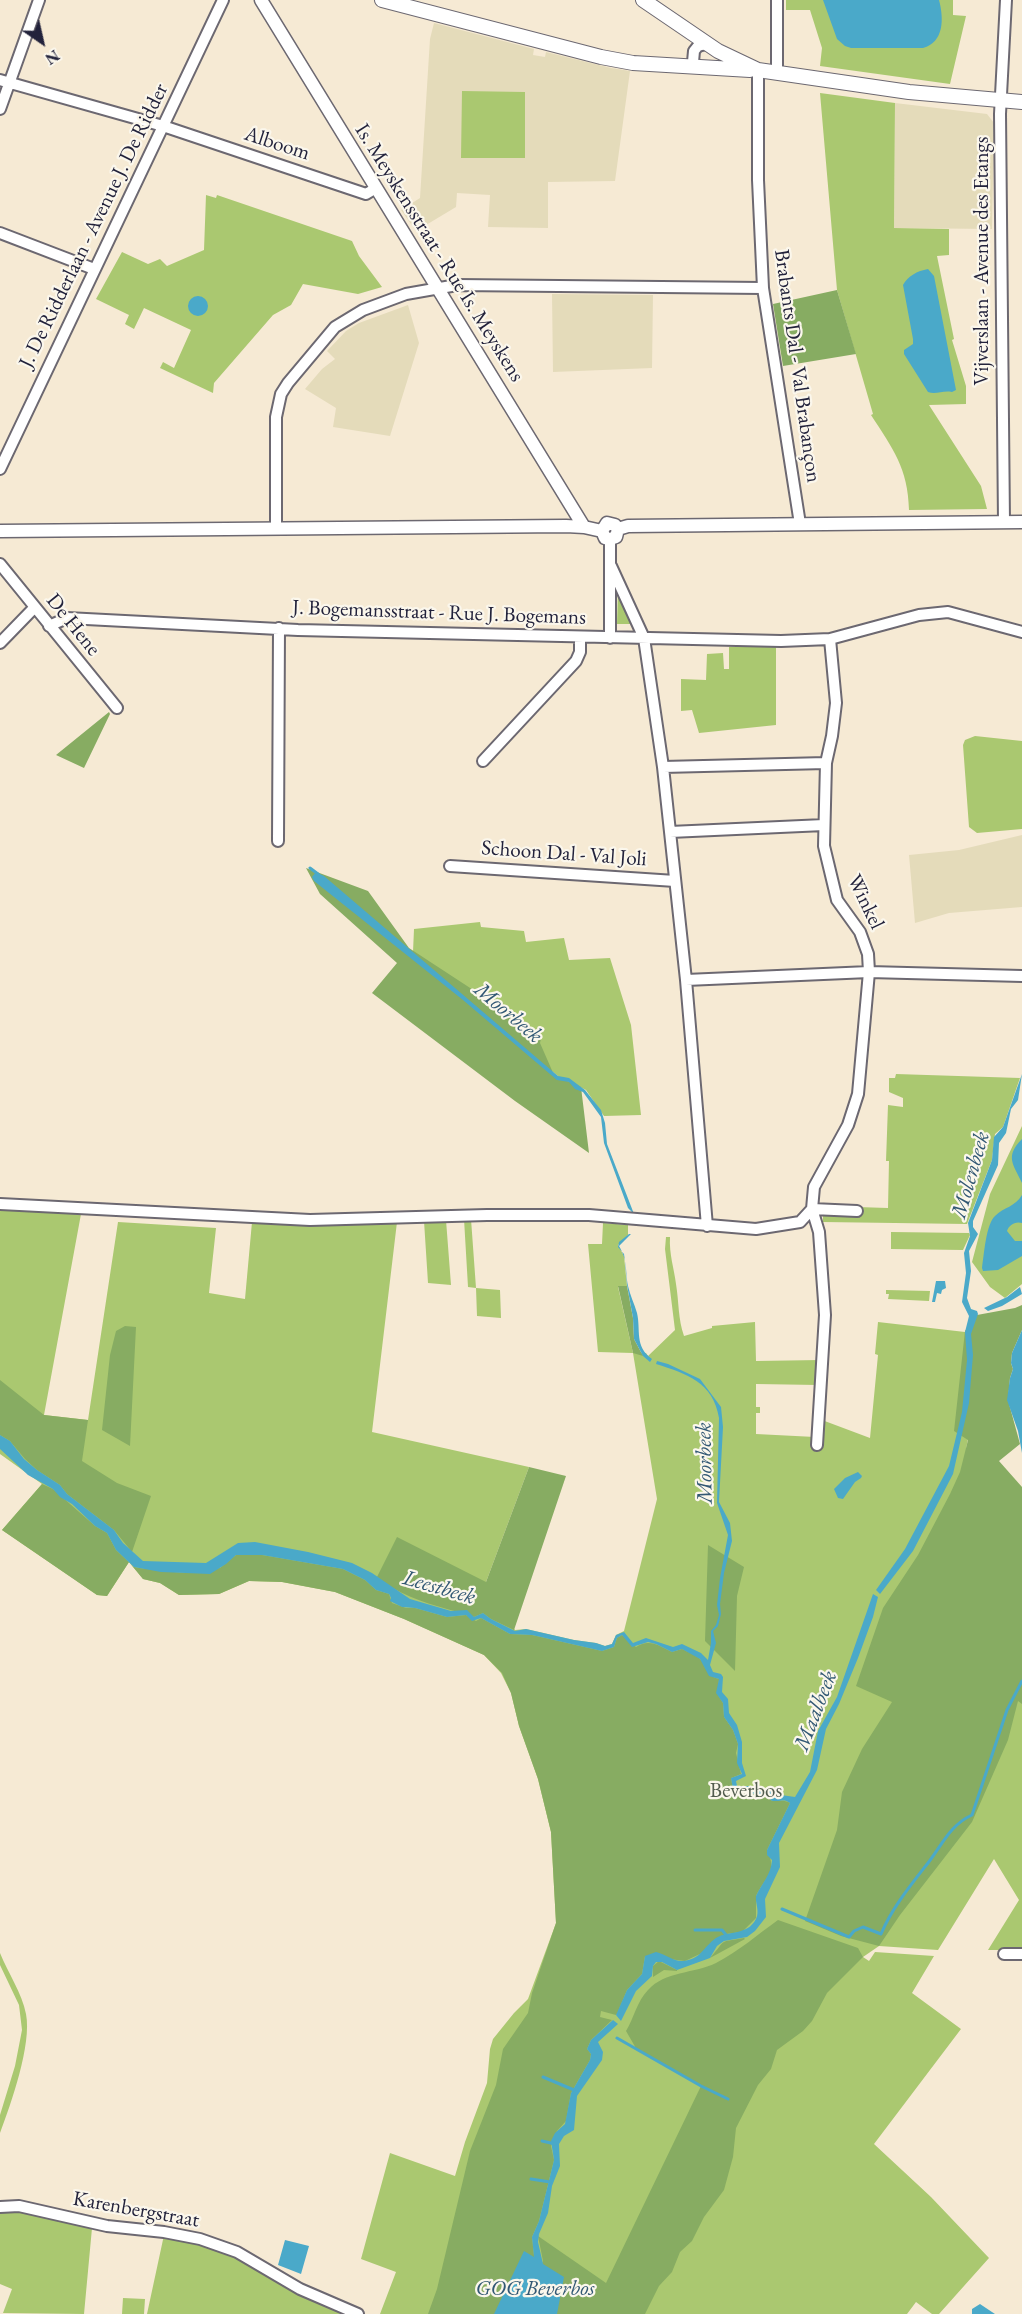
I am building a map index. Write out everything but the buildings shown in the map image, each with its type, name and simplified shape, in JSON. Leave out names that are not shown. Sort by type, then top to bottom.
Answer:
[{"type":"main road","points":[[382,0],[601,57],[633,63],[758,70],[909,92],[1022,102]]},
{"type":"main road","points":[[643,0],[712,47],[758,70]]},
{"type":"street","points":[[0,109],[5,81],[39,0]]},
{"type":"street","name":"J. De Ridderlaan - Avenue J. De Ridder","points":[[0,469],[223,0]]},
{"type":"street","name":"Is. Meyskensstraat - Rue Is. Meyskens","points":[[261,0],[584,527]]},
{"type":"street","points":[[777,0],[777,72]]},
{"type":"street","name":"Vijverslaan - Avenue des Etangs","points":[[1004,522],[1000,100],[1006,0]]},
{"type":"street","points":[[698,67],[693,62],[693,51],[698,46],[712,47],[721,60],[717,67]]},
{"type":"street","name":"Brabants Dal - Val Brabançon","points":[[758,70],[758,180],[763,288],[800,524]]},
{"type":"street","name":"Alboom","points":[[5,81],[163,126],[366,194],[376,188]]},
{"type":"street","points":[[0,233],[94,268]]},
{"type":"street","points":[[276,529],[277,406],[284,390],[335,327],[349,317],[382,302],[457,285],[763,288]]},
{"type":"street","points":[[0,531],[584,527],[610,533],[628,526],[1022,522]]},
{"type":"street","points":[[610,533],[610,638]]},
{"type":"street","name":"De Hene","points":[[0,564],[117,708]]},
{"type":"street","points":[[611,566],[644,638],[663,767],[686,980],[707,1226]]},
{"type":"street","points":[[0,643],[34,608]]},
{"type":"street","name":"J. Bogemansstraat - Rue J. Bogemans","points":[[49,626],[67,618],[279,628],[781,641],[830,639],[919,615],[948,612],[1022,632]]},
{"type":"street","points":[[278,842],[279,628]]},
{"type":"street","points":[[483,761],[576,661],[580,652],[580,637]]},
{"type":"street","name":"Winkel","points":[[812,1209],[814,1186],[848,1125],[858,1094],[869,972],[868,954],[860,932],[837,900],[824,846],[826,763],[836,704],[830,639]]},
{"type":"street","points":[[663,767],[826,763]]},
{"type":"street","points":[[670,832],[824,825]]},
{"type":"street","name":"Schoon Dal - Val Joli","points":[[450,866],[675,881]]},
{"type":"street","points":[[686,980],[869,972],[1022,976]]},
{"type":"street","points":[[0,1204],[310,1220],[487,1215],[589,1215],[756,1229],[800,1222],[812,1209],[857,1211]]},
{"type":"street","points":[[812,1209],[819,1232],[825,1315],[818,1445]]},
{"type":"street","points":[[1004,1954],[1022,1953]]},
{"type":"street","name":"Karenbergstraat","points":[[0,2206],[19,2206],[107,2226],[164,2232],[200,2239],[237,2252],[300,2289],[358,2314]]},
{"type":"shaded area","points":[[434,23],[534,49],[533,55],[545,57],[546,52],[630,71],[615,181],[548,182],[548,228],[488,227],[490,195],[457,193],[456,207],[416,231],[401,210],[420,198],[430,39]]},
{"type":"shaded area","points":[[895,103],[987,114],[994,123],[992,229],[894,228]]},
{"type":"shaded area","points":[[552,294],[653,295],[652,368],[553,372]]},
{"type":"shaded area","points":[[408,305],[419,343],[390,436],[333,427],[336,408],[305,389],[322,369],[335,359],[327,351],[346,331],[359,323]]},
{"type":"shaded area","points":[[1022,835],[1022,907],[949,913],[915,923],[909,855],[959,850]]},
{"type":"green space","points":[[786,0],[953,0],[953,15],[966,16],[950,84],[820,66],[822,48],[810,10],[786,10]]},
{"type":"green space","points":[[462,91],[525,92],[525,158],[461,158]]},
{"type":"green space","points":[[820,93],[895,103],[894,228],[949,229],[949,255],[937,256],[954,339],[952,340],[966,386],[966,404],[929,405],[981,486],[987,509],[909,510],[906,482],[898,460],[871,415],[873,414],[837,290]]},
{"type":"green space","points":[[206,195],[216,198],[217,195],[352,241],[359,256],[382,287],[358,294],[303,284],[291,305],[273,315],[214,383],[213,393],[160,368],[163,362],[174,368],[191,330],[144,308],[134,329],[125,324],[129,315],[96,299],[122,252],[148,264],[160,259],[167,266],[204,250]]},
{"type":"green space","points":[[837,290],[856,354],[783,366],[773,304]]},
{"type":"green space","points":[[618,590],[632,624],[617,624]]},
{"type":"green space","points":[[729,647],[776,647],[776,725],[699,733],[692,710],[681,711],[681,679],[706,680],[707,654],[723,653],[724,669],[729,669]]},
{"type":"green space","points":[[109,712],[84,768],[56,755]]},
{"type":"green space","points":[[975,736],[1022,741],[1022,829],[977,833],[969,827],[963,745],[965,740]]},
{"type":"green space","points":[[306,868],[368,891],[409,948],[542,1035],[540,1043],[554,1075],[581,1087],[589,1153],[515,1101],[372,993],[397,963],[320,894]]},
{"type":"green space","points":[[480,922],[481,927],[524,931],[526,942],[564,938],[569,960],[610,958],[631,1025],[641,1115],[604,1116],[586,1090],[559,1077],[413,952],[414,929]]},
{"type":"green space","points":[[896,1074],[1020,1078],[1003,1127],[995,1134],[992,1160],[967,1224],[823,1222],[823,1213],[857,1207],[888,1208],[889,1161],[886,1161],[888,1105],[903,1107],[903,1098],[889,1092],[889,1078],[895,1078]]},
{"type":"green space","points":[[1022,1126],[1022,1284],[1005,1298],[990,1287],[972,1262],[990,1194]]},
{"type":"green space","name":"Beverbos","points":[[0,1209],[81,1214],[44,1415],[88,1420],[118,1222],[216,1228],[209,1293],[245,1299],[252,1222],[342,1225],[397,1222],[372,1432],[529,1467],[486,1582],[515,1630],[526,1629],[605,1646],[612,1644],[616,1635],[624,1631],[657,1499],[633,1353],[646,1353],[648,1356],[675,1330],[665,1249],[666,1237],[670,1237],[684,1336],[712,1328],[712,1326],[755,1322],[756,1361],[820,1360],[818,1385],[756,1384],[756,1407],[760,1407],[760,1413],[756,1413],[756,1434],[815,1437],[822,1420],[870,1438],[878,1355],[875,1354],[878,1322],[965,1332],[978,1389],[966,1449],[1022,1498],[1022,1950],[988,1950],[1019,1900],[994,1859],[938,1950],[879,1946],[863,1957],[869,1961],[875,1952],[934,1956],[912,1993],[961,2029],[874,2144],[931,2197],[989,2258],[939,2314],[932,2314],[916,2302],[907,2314],[380,2314],[396,2272],[361,2259],[390,2153],[455,2176],[487,2083],[493,2039],[528,1999],[556,1923],[551,1832],[538,1779],[519,1726],[511,1693],[501,1673],[484,1655],[404,1619],[335,1592],[282,1582],[249,1581],[219,1594],[179,1595],[160,1583],[143,1579],[129,1562],[107,1596],[97,1595],[2,1530],[42,1484],[0,1454]]},
{"type":"green space","points":[[464,1219],[471,1219],[476,1288],[468,1287]]},
{"type":"green space","points":[[446,1220],[451,1285],[428,1283],[424,1221]]},
{"type":"green space","points":[[603,1223],[628,1225],[628,1235],[618,1245],[624,1256],[627,1286],[618,1287],[633,1353],[598,1352],[588,1244],[602,1244]]},
{"type":"green space","points":[[891,1232],[969,1233],[970,1235],[963,1250],[891,1249]]},
{"type":"green space","points":[[618,1286],[627,1286],[634,1339],[643,1356],[633,1353]]},
{"type":"green space","points":[[476,1288],[500,1290],[501,1318],[477,1316]]},
{"type":"green space","points":[[886,1290],[930,1291],[929,1301],[888,1299],[889,1294],[886,1294]]},
{"type":"green space","points":[[1022,1305],[1022,1330],[1012,1353],[1013,1369],[1008,1400],[1020,1444],[999,1461],[1022,1487],[1022,1704],[1018,1701],[1008,1740],[972,1822],[900,1915],[879,1946],[841,1936],[805,1921],[837,1830],[842,1792],[862,1749],[892,1702],[856,1686],[883,1608],[918,1555],[960,1472],[968,1440],[954,1431],[965,1331],[977,1315]]},
{"type":"green space","points":[[125,1326],[136,1327],[130,1446],[102,1430],[110,1355],[116,1331]]},
{"type":"green space","points":[[0,1380],[44,1415],[88,1420],[82,1461],[117,1483],[151,1496],[132,1552],[114,1530],[67,1494],[60,1485],[37,1470],[10,1441],[0,1435]]},
{"type":"green space","points":[[529,1467],[566,1476],[514,1630],[483,1613],[474,1617],[419,1600],[402,1593],[377,1577],[397,1537],[486,1582]]},
{"type":"green space","points":[[42,1484],[53,1489],[95,1526],[107,1533],[116,1550],[129,1562],[107,1596],[97,1595],[2,1530]]},
{"type":"green space","points":[[708,1545],[744,1567],[737,1596],[735,1671],[705,1641]]},
{"type":"green space","points":[[236,1555],[262,1555],[343,1569],[365,1580],[376,1590],[389,1594],[392,1603],[447,1617],[466,1615],[476,1621],[481,1618],[510,1634],[532,1635],[602,1651],[614,1647],[617,1638],[622,1635],[636,1647],[650,1643],[672,1652],[682,1649],[698,1657],[710,1675],[719,1679],[718,1695],[723,1703],[724,1717],[733,1730],[738,1744],[736,1753],[741,1774],[731,1778],[733,1789],[763,1795],[772,1801],[790,1803],[767,1850],[771,1869],[756,1896],[756,1918],[742,1932],[726,1934],[714,1940],[702,1953],[685,1961],[645,1956],[642,1974],[627,1990],[617,2014],[601,2011],[600,2017],[612,2020],[591,2040],[587,2049],[591,2054],[590,2060],[571,2093],[566,2121],[557,2131],[551,2146],[554,2160],[539,2221],[532,2237],[535,2265],[516,2314],[428,2314],[437,2289],[470,2151],[496,2085],[503,2049],[528,2013],[532,1993],[556,1923],[551,1832],[538,1779],[519,1726],[511,1693],[502,1673],[484,1655],[404,1619],[335,1592],[282,1582],[249,1581],[219,1594],[179,1595],[160,1583],[143,1579],[130,1563],[139,1568],[183,1573],[220,1568]]},
{"type":"green space","points":[[778,1920],[858,1948],[863,1957],[827,1993],[812,2021],[803,2031],[777,2050],[771,2069],[758,2085],[736,2128],[733,2157],[724,2190],[704,2217],[692,2241],[680,2252],[672,2272],[659,2286],[645,2314],[524,2314],[543,2261],[538,2236],[606,2283],[701,2086],[637,2050],[626,2031],[641,1999],[648,1990],[663,1979],[716,1963]]},
{"type":"green space","points":[[745,1939],[710,1958],[723,1942]]},
{"type":"green space","points":[[0,1953],[21,1998],[27,2027],[19,2074],[0,2133],[0,2115],[15,2066],[22,2030],[19,2005],[0,1965]]},
{"type":"green space","points":[[659,1961],[677,1971],[664,1970],[653,1977],[653,1966]]},
{"type":"green space","points":[[14,2209],[92,2228],[84,2314],[3,2313],[12,2289],[0,2284],[0,2211]]},
{"type":"green space","points":[[164,2235],[224,2251],[349,2314],[147,2314]]},
{"type":"green space","points":[[123,2298],[145,2299],[144,2314],[122,2314]]},
{"type":"water","points":[[823,0],[939,0],[942,15],[941,29],[935,41],[923,48],[851,48],[837,39]]},
{"type":"water","points":[[928,269],[934,276],[956,390],[952,392],[928,392],[904,354],[904,350],[913,344],[913,339],[903,285],[913,274]]},
{"type":"water","points":[[198,296],[205,299],[208,306],[205,313],[198,316],[191,313],[188,306],[191,299]]},
{"type":"water","points":[[316,872],[324,876],[558,1076],[569,1078],[585,1090],[601,1110],[607,1144],[634,1214],[628,1208],[604,1143],[601,1117],[583,1092],[575,1089],[569,1082],[557,1080],[463,1000],[314,881],[312,877]]},
{"type":"water","points":[[1022,1074],[1018,1100],[1011,1109],[1006,1133],[999,1143],[998,1165],[973,1221],[973,1227],[978,1234],[969,1251],[971,1271],[967,1298],[971,1309],[977,1311],[978,1314],[971,1334],[973,1355],[969,1403],[953,1474],[913,1551],[880,1594],[876,1590],[905,1549],[949,1466],[962,1412],[967,1360],[965,1332],[969,1316],[962,1302],[966,1273],[964,1253],[970,1236],[968,1223],[992,1160],[994,1137],[1003,1127]]},
{"type":"water","points":[[1022,1139],[1022,1183],[1012,1156]]},
{"type":"water","points":[[1022,1195],[1022,1223],[1013,1224],[1007,1231],[1015,1241],[1022,1241],[1022,1256],[998,1270],[983,1271],[986,1240],[992,1220]]},
{"type":"water","points":[[631,1234],[619,1246],[622,1252],[618,1247],[619,1242]]},
{"type":"water","points":[[625,1261],[628,1286],[637,1313],[640,1343],[652,1359],[650,1362],[643,1356],[634,1339]]},
{"type":"water","points":[[936,1281],[945,1281],[946,1288],[941,1294],[937,1293],[935,1302],[932,1302]]},
{"type":"water","points":[[1020,1287],[1022,1294],[1002,1306],[988,1311],[984,1308],[1007,1297]]},
{"type":"water","points":[[1022,1330],[1022,1453],[1018,1431],[1007,1400],[1013,1369],[1012,1353]]},
{"type":"water","points":[[657,1361],[700,1379],[721,1407],[723,1427],[719,1502],[730,1523],[732,1541],[724,1573],[721,1614],[718,1626],[713,1631],[716,1643],[710,1665],[713,1672],[723,1677],[722,1692],[728,1699],[729,1713],[737,1725],[742,1742],[742,1763],[746,1776],[736,1781],[737,1786],[758,1786],[781,1795],[795,1797],[810,1772],[818,1731],[837,1697],[873,1594],[878,1597],[858,1658],[826,1729],[817,1770],[779,1843],[780,1867],[765,1899],[766,1917],[747,1937],[724,1941],[717,1946],[710,1958],[677,1970],[662,1962],[656,1962],[652,1976],[636,1991],[621,2021],[616,2015],[627,1990],[642,1974],[645,1956],[656,1952],[679,1961],[694,1958],[716,1938],[748,1928],[756,1919],[758,1913],[756,1896],[768,1875],[772,1860],[767,1855],[767,1850],[790,1803],[772,1801],[763,1795],[733,1789],[731,1778],[742,1774],[737,1763],[738,1744],[733,1730],[724,1717],[723,1703],[716,1693],[719,1679],[709,1676],[700,1659],[682,1649],[672,1652],[648,1642],[632,1647],[622,1635],[617,1638],[614,1647],[602,1651],[532,1635],[510,1634],[481,1618],[472,1621],[466,1615],[447,1617],[415,1608],[402,1607],[390,1601],[389,1594],[376,1590],[365,1580],[343,1569],[262,1555],[236,1555],[210,1574],[161,1572],[134,1567],[116,1550],[107,1533],[95,1526],[53,1489],[28,1475],[0,1449],[0,1435],[10,1441],[24,1459],[37,1470],[60,1485],[67,1494],[114,1530],[123,1543],[143,1561],[206,1563],[238,1543],[255,1542],[352,1563],[372,1573],[410,1599],[451,1611],[467,1610],[474,1617],[483,1613],[515,1631],[526,1629],[605,1646],[612,1644],[616,1635],[624,1632],[633,1643],[646,1638],[673,1647],[682,1644],[701,1653],[708,1660],[711,1631],[719,1615],[717,1605],[720,1578],[728,1535],[717,1503],[719,1418],[716,1406],[705,1388],[688,1376],[656,1364]]},
{"type":"water","points":[[858,1472],[861,1478],[855,1482],[843,1499],[838,1498],[834,1489],[845,1478]]},
{"type":"water","name":"GOG Beverbos","points":[[613,2020],[618,2024],[598,2042],[603,2052],[602,2060],[577,2096],[574,2130],[564,2136],[559,2144],[560,2166],[552,2186],[548,2213],[539,2234],[538,2242],[543,2264],[564,2277],[557,2314],[494,2314],[524,2251],[534,2257],[532,2237],[539,2221],[554,2160],[551,2141],[555,2133],[565,2124],[571,2093],[590,2060],[591,2054],[587,2049],[591,2040]]},
{"type":"water","points":[[285,2240],[309,2246],[301,2274],[278,2265]]},
{"type":"water","points":[[980,2304],[995,2314],[972,2314],[972,2309]]},
{"type":"waterway","name":"Moorbeek","points":[[310,868],[318,874]]},
{"type":"waterway","points":[[782,1909],[849,1937],[854,1931],[863,1927],[881,1934],[902,1897],[947,1836],[958,1824],[972,1815],[1007,1710],[1022,1681]]},
{"type":"waterway","points":[[695,1930],[722,1930],[727,1936]]},
{"type":"waterway","points":[[617,2038],[728,2099]]},
{"type":"waterway","points":[[543,2077],[574,2090]]},
{"type":"waterway","points":[[542,2141],[555,2144]]},
{"type":"waterway","points":[[531,2179],[550,2182]]},
{"type":"water label","name":"Molenbeek","points":[[971,1175]]},
{"type":"water label","name":"Leestbeek","points":[[439,1588]]},
{"type":"water label","name":"Maalbeek","points":[[816,1711]]}]
